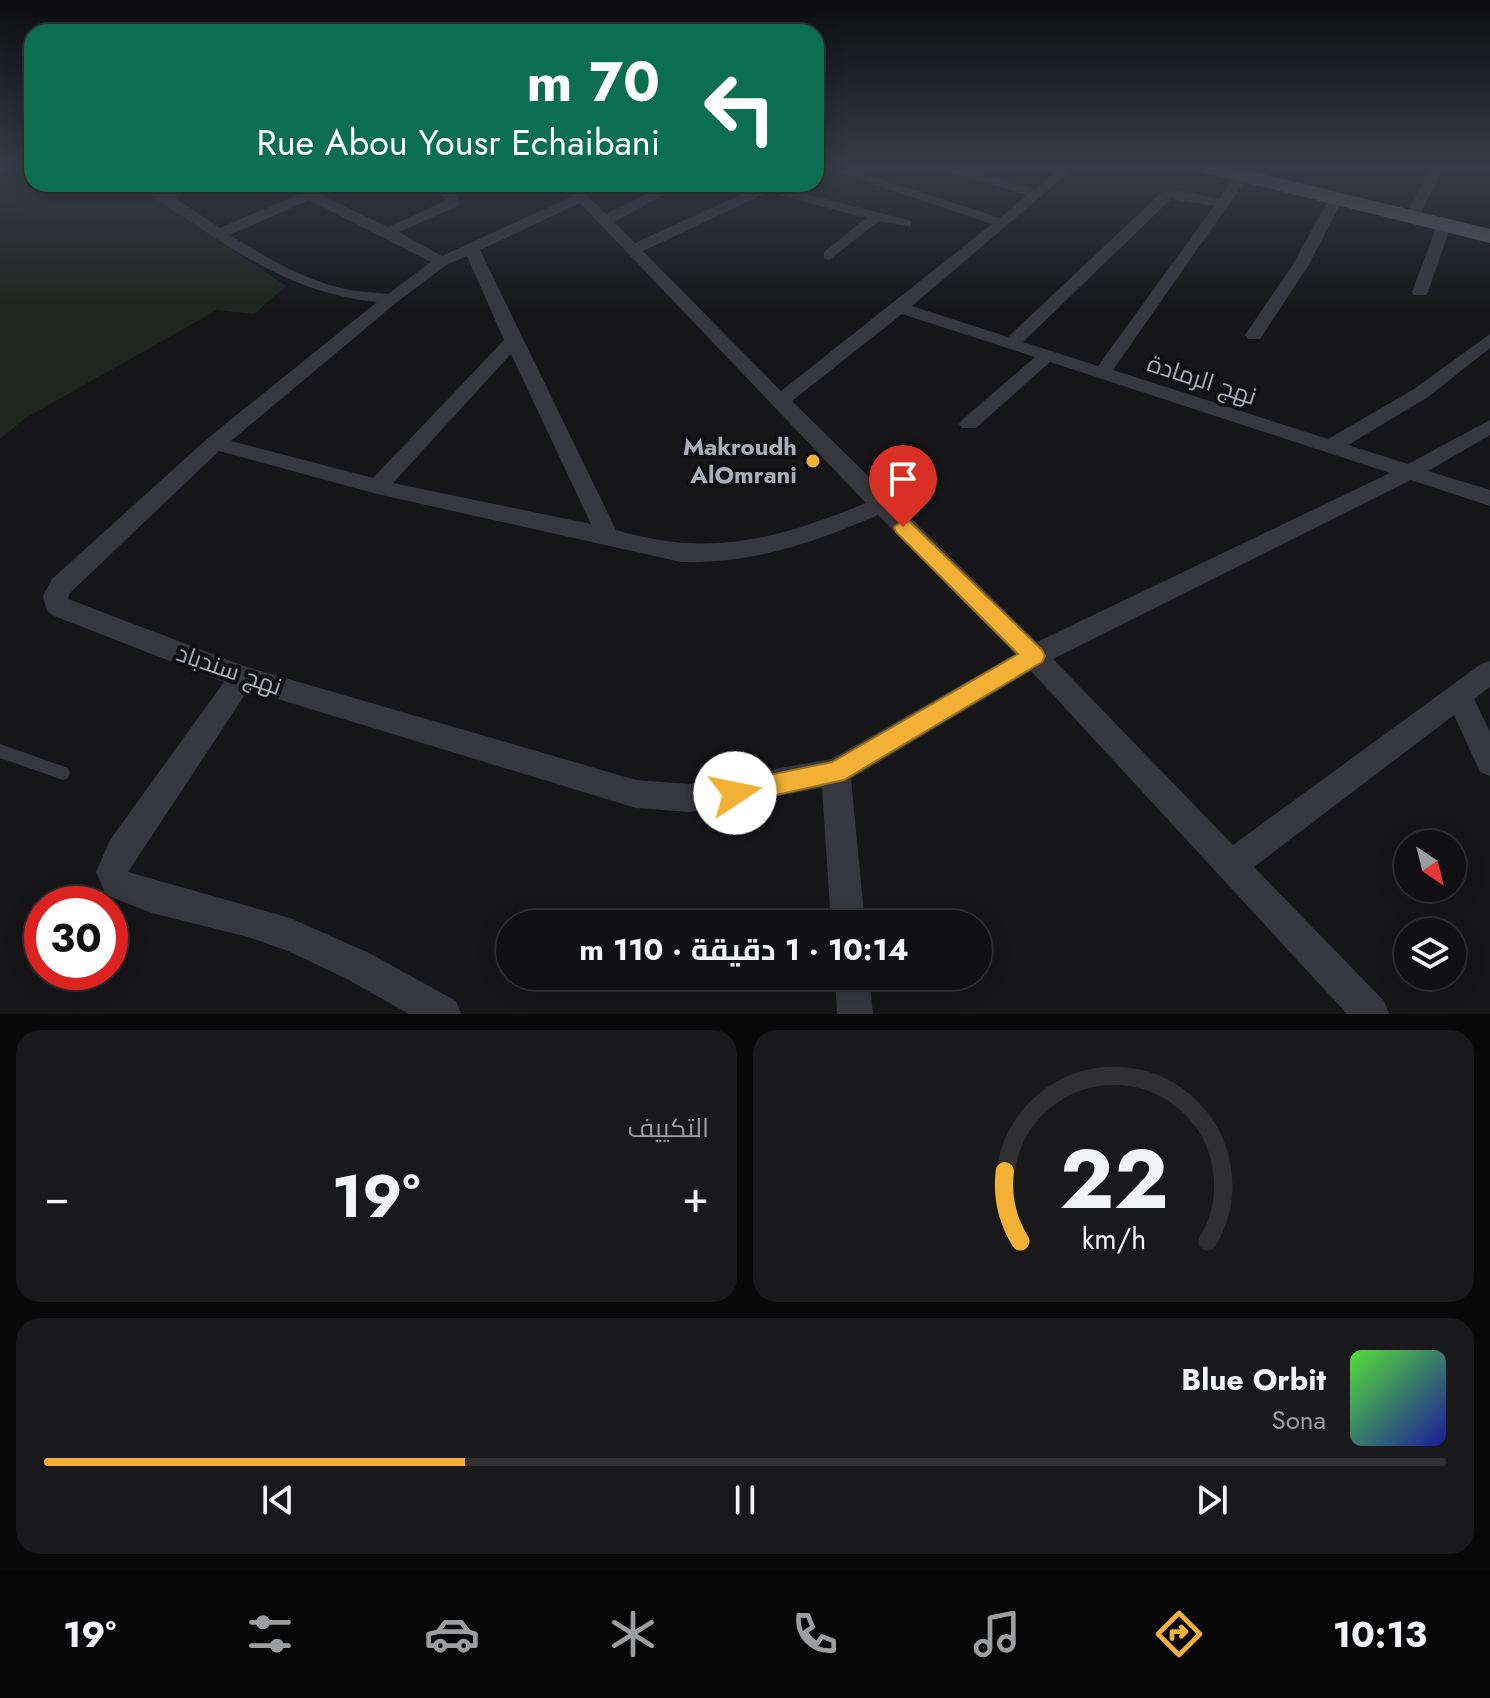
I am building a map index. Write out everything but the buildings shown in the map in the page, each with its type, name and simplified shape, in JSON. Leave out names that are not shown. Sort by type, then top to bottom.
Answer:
[{"type":"main road","points":[[1405,215],[1490,236]]},
{"type":"street","points":[[193,215],[310,284],[332,291],[391,299]]},
{"type":"street","points":[[221,233],[262,215]]},
{"type":"street","points":[[353,215],[441,262]]},
{"type":"street","points":[[388,232],[425,215]]},
{"type":"street","name":"نهج سندباد","points":[[531,215],[472,249],[441,262],[215,443],[61,586],[55,596],[56,604],[242,677],[636,794],[690,798],[836,772],[1034,656],[1410,472],[1490,426]]},
{"type":"street","points":[[599,215],[881,505],[1034,656],[1371,1014]]},
{"type":"street","points":[[604,221],[615,215]]},
{"type":"street","points":[[632,250],[707,215]]},
{"type":"street","points":[[978,215],[1002,223]]},
{"type":"street","points":[[780,401],[900,308],[1012,215]]},
{"type":"street","points":[[1011,344],[1146,215]]},
{"type":"street","points":[[1101,375],[1215,215]]},
{"type":"street","points":[[1254,335],[1300,266],[1327,215]]},
{"type":"street","points":[[829,255],[877,216],[906,224]]},
{"type":"street","points":[[1420,292],[1444,225]]},
{"type":"street","points":[[472,249],[608,536]]},
{"type":"street","name":"نهج الرمادة","points":[[900,308],[1490,498]]},
{"type":"street","points":[[1329,447],[1421,393],[1490,339]]},
{"type":"street","points":[[377,487],[513,341]]},
{"type":"street","points":[[969,424],[1047,356]]},
{"type":"street","points":[[215,443],[377,487],[608,536],[637,546],[696,556],[755,551],[814,534],[881,505]]},
{"type":"street","points":[[1230,866],[1490,672]]},
{"type":"street","points":[[242,677],[121,851],[112,872],[117,884],[240,918],[325,949],[362,965],[443,1014]]},
{"type":"street","points":[[1459,695],[1490,763]]},
{"type":"street","points":[[836,772],[847,910]]},
{"type":"street","points":[[853,990],[855,1014]]},
{"type":"lane","points":[[0,751],[63,773]]},
{"type":"shaded area","points":[[0,215],[183,215],[286,286],[254,314],[217,310],[24,419],[0,439]]},
{"type":"place","name":"Makroudh AlOmrani","points":[[813,461]]},
{"type":"route","points":[[735,793],[836,772],[1034,656],[903,527]]}]
